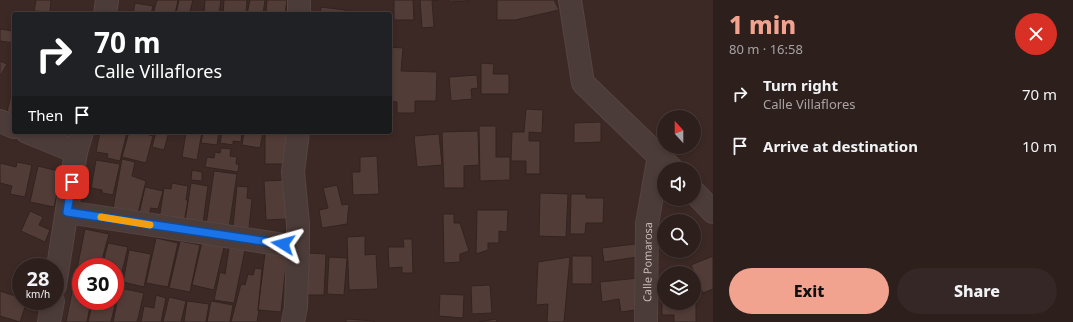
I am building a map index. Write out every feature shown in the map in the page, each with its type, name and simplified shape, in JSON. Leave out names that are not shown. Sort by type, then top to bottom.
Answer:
[{"type":"street","points":[[105,12],[107,0]]},
{"type":"street","points":[[299,0],[299,12]]},
{"type":"street","points":[[570,0],[583,83],[666,162]]},
{"type":"street","points":[[0,121],[12,126]]},
{"type":"street","points":[[37,134],[79,142],[60,258]]},
{"type":"street","points":[[293,322],[296,307],[298,246],[294,172],[298,134]]},
{"type":"street","name":"Calle Pomarosa","points":[[646,322],[647,224],[657,191]]},
{"type":"street","points":[[701,199],[713,212]]},
{"type":"street","points":[[67,212],[298,246]]},
{"type":"street","points":[[49,322],[51,310]]},
{"type":"building","points":[[36,0],[51,0],[50,12],[34,11]]},
{"type":"building","points":[[157,0],[178,0],[175,12],[154,12]]},
{"type":"building","points":[[179,0],[193,0],[190,11],[195,12],[176,12]]},
{"type":"building","points":[[205,0],[221,0],[219,12],[204,12]]},
{"type":"building","points":[[224,0],[247,0],[246,12],[223,12]]},
{"type":"building","points":[[250,0],[265,0],[263,12],[247,12]]},
{"type":"building","points":[[267,0],[287,0],[285,12],[266,12]]},
{"type":"building","points":[[394,0],[413,0],[414,20],[394,20]]},
{"type":"building","points":[[420,0],[439,0],[432,1],[434,27],[422,28]]},
{"type":"building","points":[[448,0],[469,0],[469,1],[449,2]]},
{"type":"building","points":[[497,0],[554,0],[559,10],[515,20],[497,20]]},
{"type":"building","points":[[135,3],[153,6],[152,12],[133,12]]},
{"type":"building","points":[[321,7],[345,10],[345,12],[320,12]]},
{"type":"building","points":[[0,29],[12,31],[12,43],[0,41]]},
{"type":"building","points":[[392,47],[403,48],[401,71],[437,72],[436,101],[415,101],[415,113],[397,113],[397,102],[392,101]]},
{"type":"building","points":[[0,61],[7,64],[1,75],[0,75]]},
{"type":"building","points":[[481,63],[494,64],[493,74],[509,74],[509,94],[481,94]]},
{"type":"building","points":[[477,75],[478,88],[471,89],[472,99],[451,101],[449,77]]},
{"type":"building","points":[[12,90],[12,113],[7,112]]},
{"type":"building","points":[[526,109],[543,110],[542,133],[529,132],[529,141],[540,141],[540,174],[526,174],[526,161],[511,161],[512,132],[524,132]]},
{"type":"building","points":[[601,122],[601,142],[574,143],[574,123]]},
{"type":"building","points":[[479,126],[496,126],[496,157],[510,157],[510,180],[480,181]]},
{"type":"building","points":[[478,131],[479,165],[464,166],[464,188],[444,188],[442,132]]},
{"type":"building","points":[[100,134],[127,134],[120,161],[107,158],[108,154],[96,152]]},
{"type":"building","points":[[128,134],[146,134],[153,136],[146,163],[122,157]]},
{"type":"building","points":[[155,134],[168,134],[164,150],[152,147]]},
{"type":"building","points":[[186,134],[202,134],[197,160],[182,157]]},
{"type":"building","points":[[203,134],[219,134],[217,145],[201,143]]},
{"type":"building","points":[[222,134],[242,134],[241,142],[233,141],[233,145],[220,143]]},
{"type":"building","points":[[244,134],[263,134],[260,148],[242,145]]},
{"type":"building","points":[[265,134],[287,134],[286,164],[265,164]]},
{"type":"building","points":[[439,134],[442,165],[417,167],[414,136]]},
{"type":"building","points":[[221,148],[231,149],[230,156],[237,157],[236,164],[239,164],[238,172],[205,167],[207,157],[214,158],[215,152],[220,153]]},
{"type":"building","points":[[377,156],[379,194],[353,195],[352,172],[360,172],[360,157]]},
{"type":"building","points":[[122,159],[135,162],[132,176],[146,181],[138,213],[113,208]]},
{"type":"building","points":[[96,160],[120,164],[113,195],[102,193],[102,190],[91,188]]},
{"type":"building","points":[[17,162],[32,165],[25,197],[10,194],[12,186],[0,183],[0,163],[16,167]]},
{"type":"building","points":[[38,166],[62,172],[54,207],[30,202]]},
{"type":"building","points":[[192,170],[202,172],[202,181],[191,180]]},
{"type":"building","points":[[214,171],[237,174],[229,228],[206,225]]},
{"type":"building","points":[[285,180],[287,219],[266,220],[264,181]]},
{"type":"building","points":[[172,183],[188,186],[186,200],[188,200],[184,223],[159,219],[164,188],[171,189]]},
{"type":"building","points":[[191,183],[208,186],[203,223],[185,221]]},
{"type":"building","points":[[337,185],[342,205],[349,204],[347,224],[322,228],[319,210],[328,208],[323,188]]},
{"type":"building","points":[[237,186],[248,187],[247,198],[252,199],[249,228],[233,227]]},
{"type":"building","points":[[145,187],[163,191],[158,209],[151,208],[149,216],[139,214]]},
{"type":"building","points":[[540,193],[568,194],[566,237],[539,236]]},
{"type":"building","points":[[571,194],[586,194],[586,198],[604,198],[603,223],[586,223],[585,234],[570,234]]},
{"type":"building","points":[[477,210],[508,210],[507,232],[499,231],[499,243],[488,243],[488,250],[476,254]]},
{"type":"building","points":[[30,211],[43,217],[39,225],[50,230],[45,242],[21,231]]},
{"type":"building","points":[[443,214],[454,214],[454,223],[460,223],[469,251],[460,254],[460,262],[444,263]]},
{"type":"building","points":[[85,229],[109,234],[102,258],[79,258]]},
{"type":"building","points":[[365,236],[365,255],[376,254],[378,289],[349,290],[347,237]]},
{"type":"building","points":[[156,238],[178,243],[168,287],[146,283]]},
{"type":"building","points":[[403,239],[412,239],[413,273],[402,273],[402,267],[389,268],[388,247],[404,247]]},
{"type":"building","points":[[180,241],[200,245],[190,292],[169,288]]},
{"type":"building","points":[[202,242],[224,247],[214,290],[192,285]]},
{"type":"building","points":[[108,243],[128,247],[124,264],[124,258],[104,258]]},
{"type":"building","points":[[635,244],[637,257],[604,262],[602,248]]},
{"type":"building","points":[[229,248],[245,250],[234,303],[214,300],[220,272],[225,274]]},
{"type":"building","points":[[129,250],[151,254],[144,287],[124,282]]},
{"type":"building","points":[[265,253],[287,255],[281,312],[258,310]]},
{"type":"building","points":[[308,253],[326,254],[324,295],[306,295]]},
{"type":"building","points":[[572,256],[592,256],[592,284],[572,284]]},
{"type":"building","points":[[713,256],[713,289],[703,293],[701,288],[701,266],[691,265]]},
{"type":"building","points":[[329,257],[347,258],[344,295],[327,294]]},
{"type":"building","points":[[570,257],[564,322],[547,322],[548,304],[536,305],[538,262]]},
{"type":"building","points":[[255,268],[262,269],[257,322],[231,322],[241,284],[245,285],[248,274],[253,275]]},
{"type":"building","points":[[638,278],[642,309],[621,312],[619,299],[602,302],[600,282]]},
{"type":"building","points":[[490,285],[492,313],[472,314],[471,286]]},
{"type":"building","points":[[124,289],[144,293],[137,322],[113,322],[115,310],[124,310]]},
{"type":"building","points":[[0,291],[12,295],[12,310],[24,310],[20,322],[0,316]]},
{"type":"building","points":[[72,292],[72,310],[89,310],[87,322],[66,322]]},
{"type":"building","points":[[440,294],[464,295],[463,318],[439,316]]},
{"type":"building","points":[[156,295],[166,298],[161,322],[141,322],[144,306],[154,308]]},
{"type":"building","points":[[169,297],[186,301],[181,322],[163,322]]},
{"type":"building","points":[[187,301],[209,304],[206,322],[184,322]]},
{"type":"building","points":[[211,301],[233,305],[230,322],[207,322]]},
{"type":"building","points":[[91,310],[114,310],[111,322],[88,322]]},
{"type":"building","points":[[662,310],[696,310],[696,322],[674,322],[674,315],[662,315]]},
{"type":"building","points":[[346,319],[374,321],[374,322],[346,322]]},
{"type":"building","points":[[496,319],[497,322],[478,322]]},
{"type":"slow traffic","points":[[101,217],[150,225]]},
{"type":"route","points":[[72,182],[67,212],[283,244]]}]
